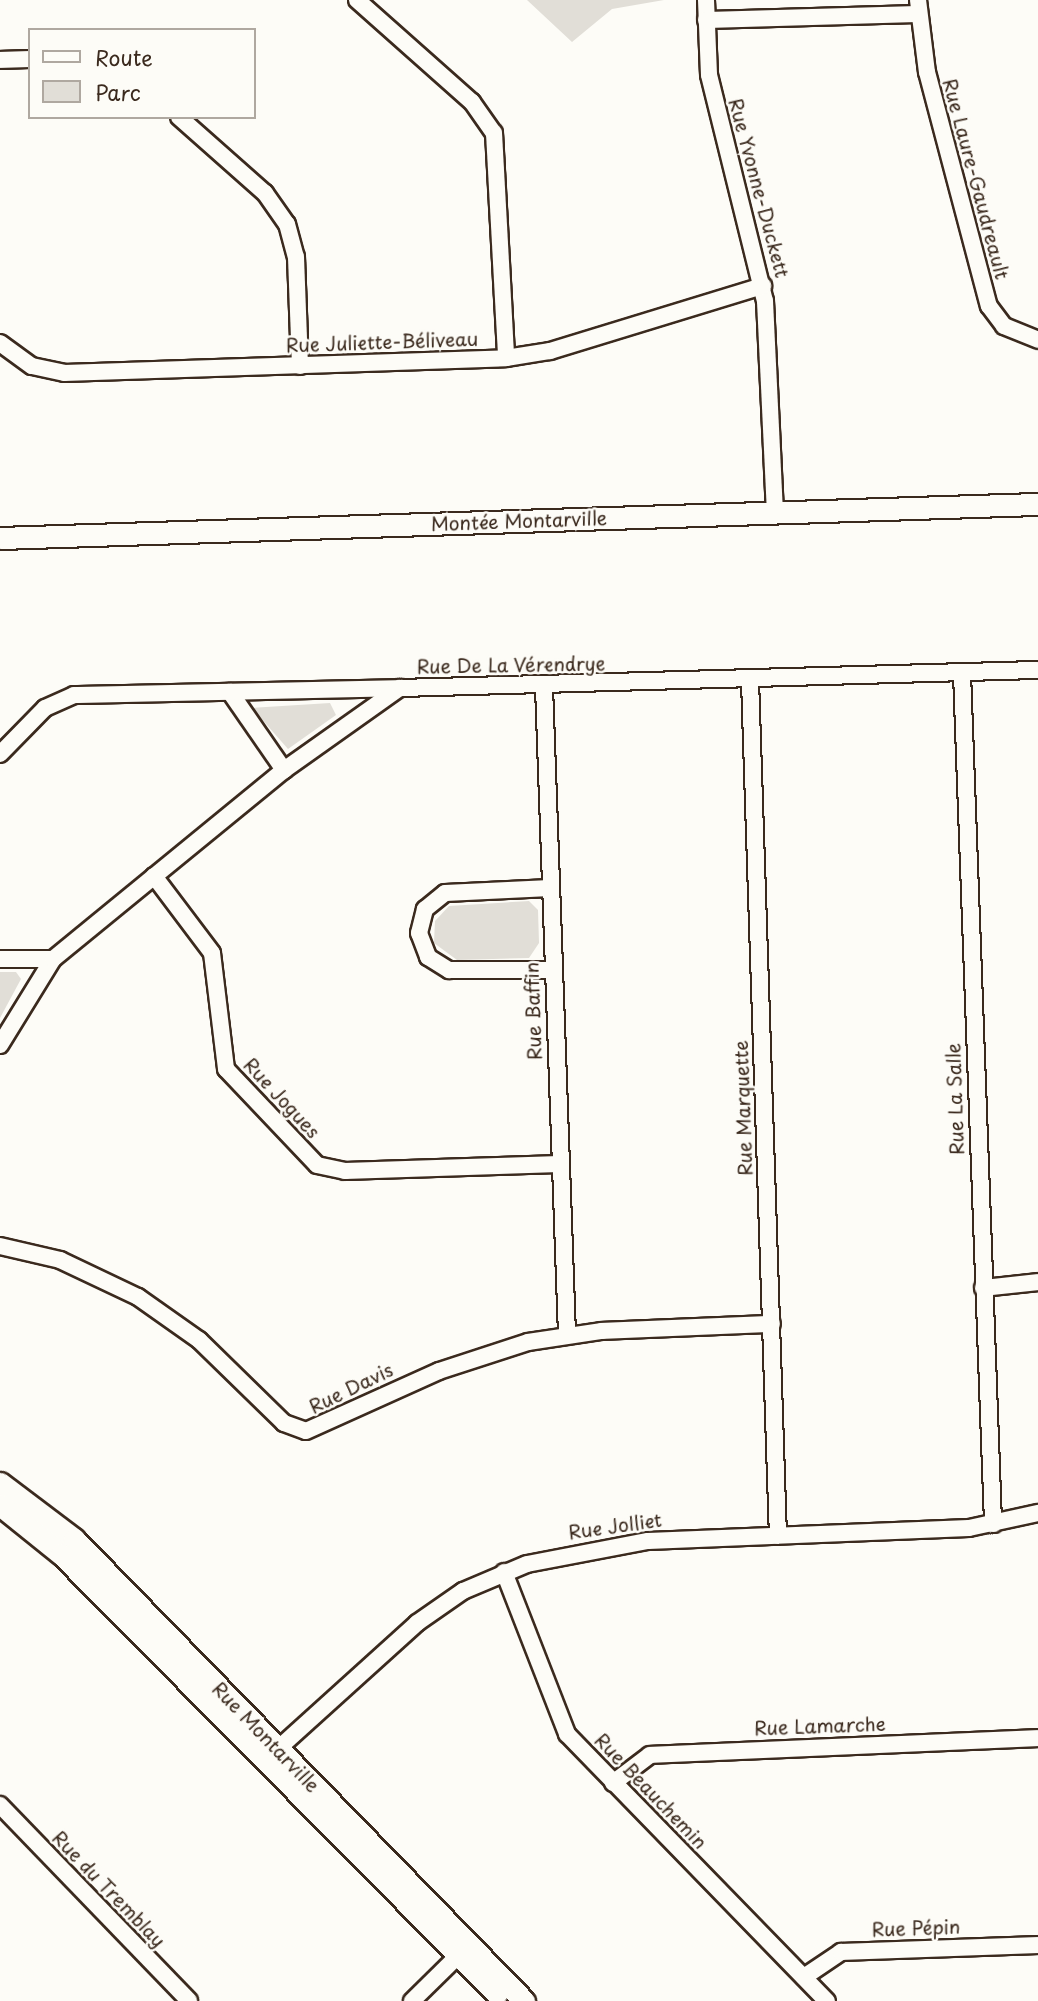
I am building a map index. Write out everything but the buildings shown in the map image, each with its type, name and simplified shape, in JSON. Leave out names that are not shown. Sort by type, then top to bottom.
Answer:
[{"type":"street","points":[[358,0],[472,102],[494,134],[506,358]]},
{"type":"street","name":"Rue Yvonne-Duckett","points":[[706,0],[710,83],[763,286],[775,513]]},
{"type":"street","points":[[706,20],[918,7]]},
{"type":"street","name":"Rue Laure-Gaudreault","points":[[918,7],[926,72],[989,306],[1004,326],[1038,340]]},
{"type":"street","points":[[0,60],[28,59]]},
{"type":"street","points":[[181,119],[285,219],[296,257],[300,366]]},
{"type":"street","name":"Rue Juliette-Béliveau","points":[[0,343],[27,363],[57,373],[506,358],[550,351],[763,286]]},
{"type":"street","name":"Montée Montarville","points":[[0,538],[1038,504]]},
{"type":"street","name":"Rue De La Vérendrye","points":[[0,1045],[53,959],[284,770],[400,688],[1038,670]]},
{"type":"street","name":"Rue La Salle","points":[[962,673],[993,1524]]},
{"type":"street","name":"Rue Marquette","points":[[750,680],[778,1535]]},
{"type":"street","name":"Rue Baffin","points":[[544,686],[567,1334]]},
{"type":"street","points":[[0,754],[45,708],[66,697],[400,688]]},
{"type":"street","points":[[230,692],[284,770]]},
{"type":"street","name":"Rue Jogues","points":[[154,876],[212,953],[226,1069],[317,1165],[345,1171],[559,1164]]},
{"type":"street","points":[[550,888],[445,893],[425,909],[419,933],[428,957],[449,970],[553,970]]},
{"type":"street","points":[[0,959],[53,959]]},
{"type":"street","name":"Rue Davis","points":[[0,1246],[60,1260],[138,1297],[199,1340],[300,1430],[323,1429],[461,1362],[567,1334],[772,1324]]},
{"type":"street","points":[[983,1288],[1038,1282]]},
{"type":"street","name":"Rue Montarville","points":[[0,1483],[74,1539],[272,1755]]},
{"type":"street","name":"Rue Montarville","points":[[0,1505],[61,1554],[272,1755],[464,1950],[524,2001]]},
{"type":"street","name":"Rue Jolliet","points":[[272,1755],[417,1623],[504,1572],[621,1544],[993,1524],[1038,1513]]},
{"type":"street","name":"Rue Beauchemin","points":[[504,1572],[559,1723],[613,1783],[827,2001]]},
{"type":"street","name":"Rue Lamarche","points":[[613,1783],[650,1755],[1038,1738]]},
{"type":"street","name":"Rue du Tremblay","points":[[0,1805],[189,2001]]},
{"type":"street","name":"Rue Pépin","points":[[804,1977],[841,1952],[1038,1945]]},
{"type":"street","points":[[411,2001],[464,1950]]},
{"type":"street","name":"Rue Montarville","points":[[464,1950],[503,2001]]},
{"type":"green space","points":[[527,0],[664,0],[612,9],[572,42]]},
{"type":"green space","points":[[330,703],[336,715],[288,749],[252,708]]},
{"type":"green space","points":[[529,901],[538,910],[539,943],[529,958],[457,960],[434,943],[435,921],[449,906]]},
{"type":"green space","points":[[0,972],[16,972],[21,979],[0,1018]]}]
